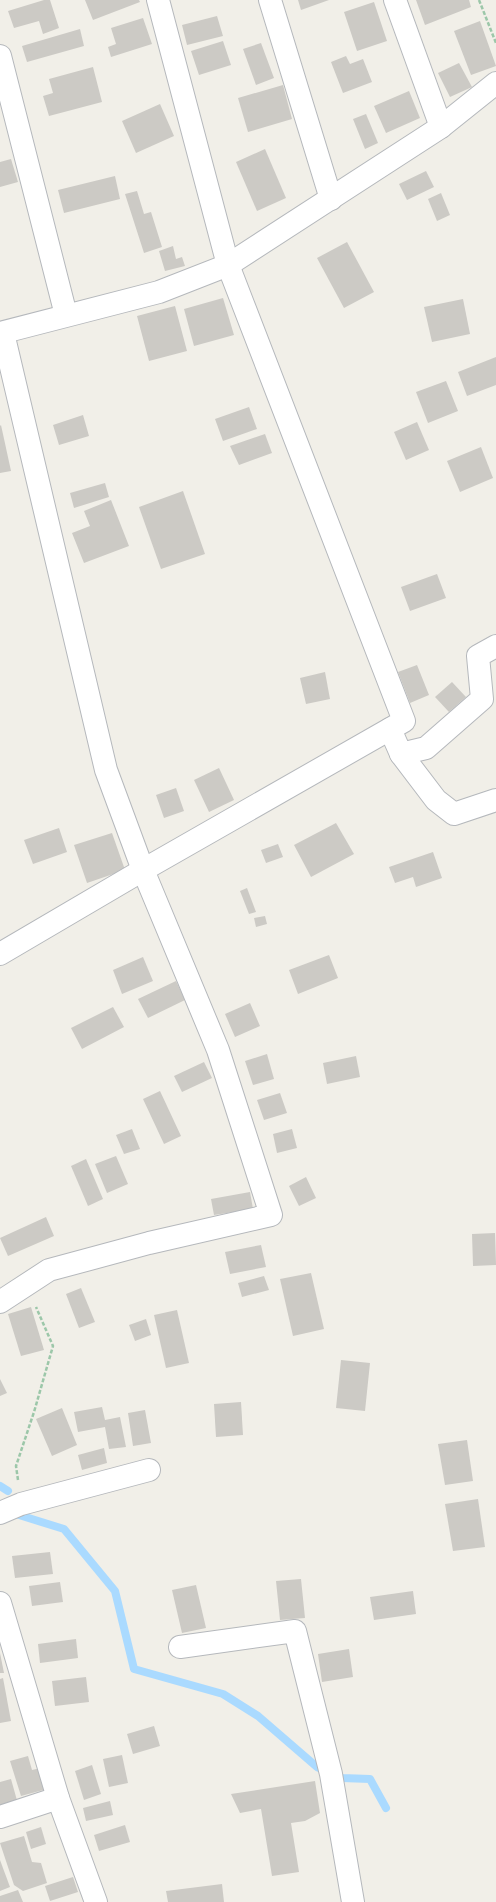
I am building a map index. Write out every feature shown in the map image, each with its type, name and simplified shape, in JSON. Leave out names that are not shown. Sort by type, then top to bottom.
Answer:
[{"type":"street","points":[[0,954],[143,870],[404,721],[228,265],[158,0]]},
{"type":"street","points":[[270,0],[331,199]]},
{"type":"street","points":[[395,0],[441,128]]},
{"type":"street","points":[[0,56],[66,315]]},
{"type":"street","points":[[0,1302],[49,1270],[149,1243],[271,1215],[218,1050],[143,870],[106,770],[1,333],[159,292],[228,265],[441,128],[496,83]]},
{"type":"street","points":[[401,754],[426,748],[482,699],[478,656],[496,646]]},
{"type":"street","points":[[390,730],[401,754],[436,800],[454,814],[496,800]]},
{"type":"street","points":[[0,1513],[21,1504],[149,1470]]},
{"type":"street","points":[[0,1603],[58,1798],[96,1902]]},
{"type":"street","points":[[180,1647],[295,1631],[331,1774],[353,1902]]},
{"type":"street","points":[[0,1817],[58,1798]]},
{"type":"path","points":[[479,0],[496,43]]},
{"type":"path","points":[[21,1504],[16,1466],[34,1412],[53,1346],[35,1304]]},
{"type":"building","points":[[44,0],[50,0],[59,28],[43,34],[39,21],[14,28],[8,11]]},
{"type":"building","points":[[85,0],[139,0],[140,2],[93,20]]},
{"type":"building","points":[[298,0],[329,0],[301,10]]},
{"type":"building","points":[[416,0],[469,0],[471,7],[425,25]]},
{"type":"building","points":[[374,2],[387,41],[357,51],[344,12]]},
{"type":"building","points":[[217,16],[223,36],[187,45],[182,25]]},
{"type":"building","points":[[143,18],[152,44],[111,57],[108,47],[116,44],[111,28]]},
{"type":"building","points":[[480,21],[496,66],[471,75],[454,31]]},
{"type":"building","points":[[80,29],[84,46],[27,62],[22,46]]},
{"type":"building","points":[[223,41],[231,65],[199,75],[191,51]]},
{"type":"building","points":[[261,43],[274,78],[256,85],[243,49]]},
{"type":"building","points":[[346,56],[350,64],[363,59],[372,82],[343,93],[331,62]]},
{"type":"building","points":[[459,63],[472,87],[450,97],[438,73]]},
{"type":"building","points":[[93,67],[102,102],[49,116],[43,96],[53,93],[49,79]]},
{"type":"building","points":[[283,85],[292,119],[248,132],[238,98]]},
{"type":"building","points":[[409,91],[420,118],[386,133],[374,106]]},
{"type":"building","points":[[160,104],[174,136],[136,153],[122,121]]},
{"type":"building","points":[[366,114],[378,143],[365,149],[353,119]]},
{"type":"building","points":[[265,149],[286,198],[257,211],[236,162]]},
{"type":"building","points":[[11,159],[18,182],[0,187],[0,162]]},
{"type":"building","points":[[426,171],[434,187],[407,200],[399,184]]},
{"type":"building","points":[[115,176],[120,199],[64,213],[58,190]]},
{"type":"building","points":[[137,191],[144,214],[151,212],[162,247],[144,253],[125,194]]},
{"type":"building","points":[[441,193],[450,215],[437,221],[428,199]]},
{"type":"building","points":[[347,242],[374,292],[344,308],[317,258]]},
{"type":"building","points":[[173,246],[176,259],[182,257],[185,266],[165,271],[159,251]]},
{"type":"building","points":[[223,298],[234,335],[194,346],[184,309]]},
{"type":"building","points":[[463,299],[470,334],[432,342],[424,307]]},
{"type":"building","points":[[175,306],[187,351],[149,361],[137,316]]},
{"type":"building","points":[[496,357],[496,385],[467,396],[458,372]]},
{"type":"building","points":[[446,381],[458,411],[428,423],[416,392]]},
{"type":"building","points":[[249,407],[257,429],[223,441],[215,419]]},
{"type":"building","points":[[83,415],[89,436],[59,445],[53,425]]},
{"type":"building","points":[[417,422],[429,450],[406,460],[394,432]]},
{"type":"building","points":[[1,425],[11,471],[0,473],[0,426]]},
{"type":"building","points":[[265,434],[272,453],[239,465],[230,446]]},
{"type":"building","points":[[481,447],[493,478],[460,492],[447,461]]},
{"type":"building","points":[[105,483],[109,497],[74,508],[70,493]]},
{"type":"building","points":[[183,491],[205,554],[161,569],[139,507]]},
{"type":"building","points":[[111,500],[129,546],[84,563],[72,533],[90,526],[84,511]]},
{"type":"building","points":[[437,574],[446,598],[410,611],[401,587]]},
{"type":"building","points":[[417,665],[429,695],[410,703],[398,672]]},
{"type":"building","points":[[325,672],[330,699],[306,704],[300,678]]},
{"type":"building","points":[[452,682],[466,697],[449,712],[435,697]]},
{"type":"building","points":[[219,768],[234,800],[209,812],[194,780]]},
{"type":"building","points":[[176,788],[184,811],[164,818],[156,795]]},
{"type":"building","points":[[336,823],[354,854],[311,877],[294,845]]},
{"type":"building","points":[[59,828],[67,852],[33,864],[24,840]]},
{"type":"building","points":[[112,833],[125,870],[87,883],[74,845]]},
{"type":"building","points":[[278,844],[283,857],[266,863],[261,850]]},
{"type":"building","points":[[433,852],[442,878],[416,887],[413,877],[395,883],[389,867]]},
{"type":"building","points":[[247,888],[256,912],[249,914],[240,891]]},
{"type":"building","points":[[265,916],[267,924],[256,927],[254,918]]},
{"type":"building","points":[[329,955],[338,978],[298,994],[289,970]]},
{"type":"building","points":[[143,957],[153,981],[122,994],[113,970]]},
{"type":"building","points":[[176,981],[185,1000],[148,1018],[138,999]]},
{"type":"building","points":[[250,1003],[260,1026],[235,1037],[225,1014]]},
{"type":"building","points":[[113,1007],[124,1027],[82,1049],[71,1028]]},
{"type":"building","points":[[267,1054],[274,1079],[253,1085],[245,1061]]},
{"type":"building","points":[[356,1056],[360,1077],[327,1084],[323,1063]]},
{"type":"building","points":[[204,1062],[212,1078],[182,1092],[174,1076]]},
{"type":"building","points":[[160,1091],[181,1136],[164,1144],[143,1099]]},
{"type":"building","points":[[280,1093],[287,1113],[264,1120],[257,1100]]},
{"type":"building","points":[[132,1129],[140,1149],[124,1154],[116,1135]]},
{"type":"building","points":[[292,1129],[297,1148],[277,1153],[273,1134]]},
{"type":"building","points":[[116,1156],[128,1184],[107,1193],[95,1164]]},
{"type":"building","points":[[86,1159],[103,1199],[88,1206],[71,1166]]},
{"type":"building","points":[[306,1177],[316,1198],[299,1206],[289,1186]]},
{"type":"building","points":[[250,1192],[253,1209],[214,1215],[211,1199]]},
{"type":"building","points":[[46,1217],[54,1236],[8,1256],[0,1238]]},
{"type":"building","points":[[495,1233],[496,1265],[473,1266],[472,1234]]},
{"type":"building","points":[[261,1245],[266,1267],[230,1274],[225,1252]]},
{"type":"building","points":[[311,1273],[324,1329],[293,1336],[280,1279]]},
{"type":"building","points":[[264,1276],[269,1290],[242,1297],[238,1283]]},
{"type":"building","points":[[81,1288],[95,1322],[79,1328],[66,1294]]},
{"type":"building","points":[[31,1307],[44,1350],[21,1356],[8,1314]]},
{"type":"building","points":[[177,1310],[189,1363],[166,1368],[154,1315]]},
{"type":"building","points":[[146,1319],[151,1335],[135,1341],[129,1325]]},
{"type":"building","points":[[341,1360],[370,1363],[365,1411],[336,1408]]},
{"type":"building","points":[[0,1379],[7,1393],[0,1396]]},
{"type":"building","points":[[241,1402],[243,1435],[216,1437],[214,1404]]},
{"type":"building","points":[[102,1407],[105,1420],[120,1417],[126,1447],[109,1449],[105,1427],[78,1432],[74,1412]]},
{"type":"building","points":[[62,1408],[77,1445],[52,1456],[36,1419]]},
{"type":"building","points":[[145,1410],[151,1443],[133,1446],[128,1413]]},
{"type":"building","points":[[467,1440],[473,1481],[445,1485],[438,1444]]},
{"type":"building","points":[[104,1448],[107,1463],[82,1470],[78,1455]]},
{"type":"building","points":[[478,1499],[485,1547],[453,1551],[445,1504]]},
{"type":"building","points":[[50,1552],[53,1574],[15,1578],[12,1556]]},
{"type":"building","points":[[301,1579],[305,1618],[280,1620],[276,1581]]},
{"type":"building","points":[[60,1582],[63,1602],[32,1606],[29,1586]]},
{"type":"building","points":[[196,1585],[206,1628],[182,1633],[172,1590]]},
{"type":"building","points":[[413,1591],[416,1614],[374,1620],[370,1597]]},
{"type":"building","points":[[76,1639],[78,1658],[40,1663],[38,1644]]},
{"type":"building","points":[[349,1649],[353,1677],[322,1682],[318,1654]]},
{"type":"building","points":[[0,1653],[4,1673],[0,1673]]},
{"type":"building","points":[[86,1677],[89,1702],[55,1706],[52,1681]]},
{"type":"building","points":[[3,1678],[11,1721],[0,1723],[0,1679]]},
{"type":"building","points":[[154,1726],[160,1746],[133,1754],[127,1734]]},
{"type":"building","points":[[122,1755],[128,1783],[109,1787],[103,1759]]},
{"type":"building","points":[[28,1756],[32,1770],[41,1768],[47,1789],[21,1796],[10,1761]]},
{"type":"building","points":[[92,1765],[101,1794],[84,1800],[75,1771]]},
{"type":"building","points":[[11,1779],[18,1804],[0,1809],[0,1782]]},
{"type":"building","points":[[315,1781],[320,1813],[305,1821],[291,1823],[299,1872],[272,1876],[261,1809],[240,1813],[231,1794]]},
{"type":"building","points":[[110,1801],[113,1815],[86,1821],[83,1808]]},
{"type":"building","points":[[125,1825],[130,1842],[99,1851],[94,1835]]},
{"type":"building","points":[[41,1827],[46,1844],[31,1849],[26,1832]]},
{"type":"building","points":[[24,1836],[32,1862],[41,1863],[47,1883],[23,1891],[14,1885],[0,1843]]},
{"type":"building","points":[[0,1860],[10,1887],[0,1891]]},
{"type":"building","points":[[73,1877],[78,1892],[50,1901],[45,1886]]},
{"type":"building","points":[[222,1884],[224,1902],[168,1902],[166,1891]]},
{"type":"building","points":[[18,1890],[23,1902],[0,1902],[0,1896]]},
{"type":"waterway","points":[[0,1486],[8,1491]]},
{"type":"waterway","points":[[19,1515],[64,1529],[115,1591],[134,1669],[223,1694],[258,1716],[317,1767],[342,1778],[370,1779],[386,1808]]}]
